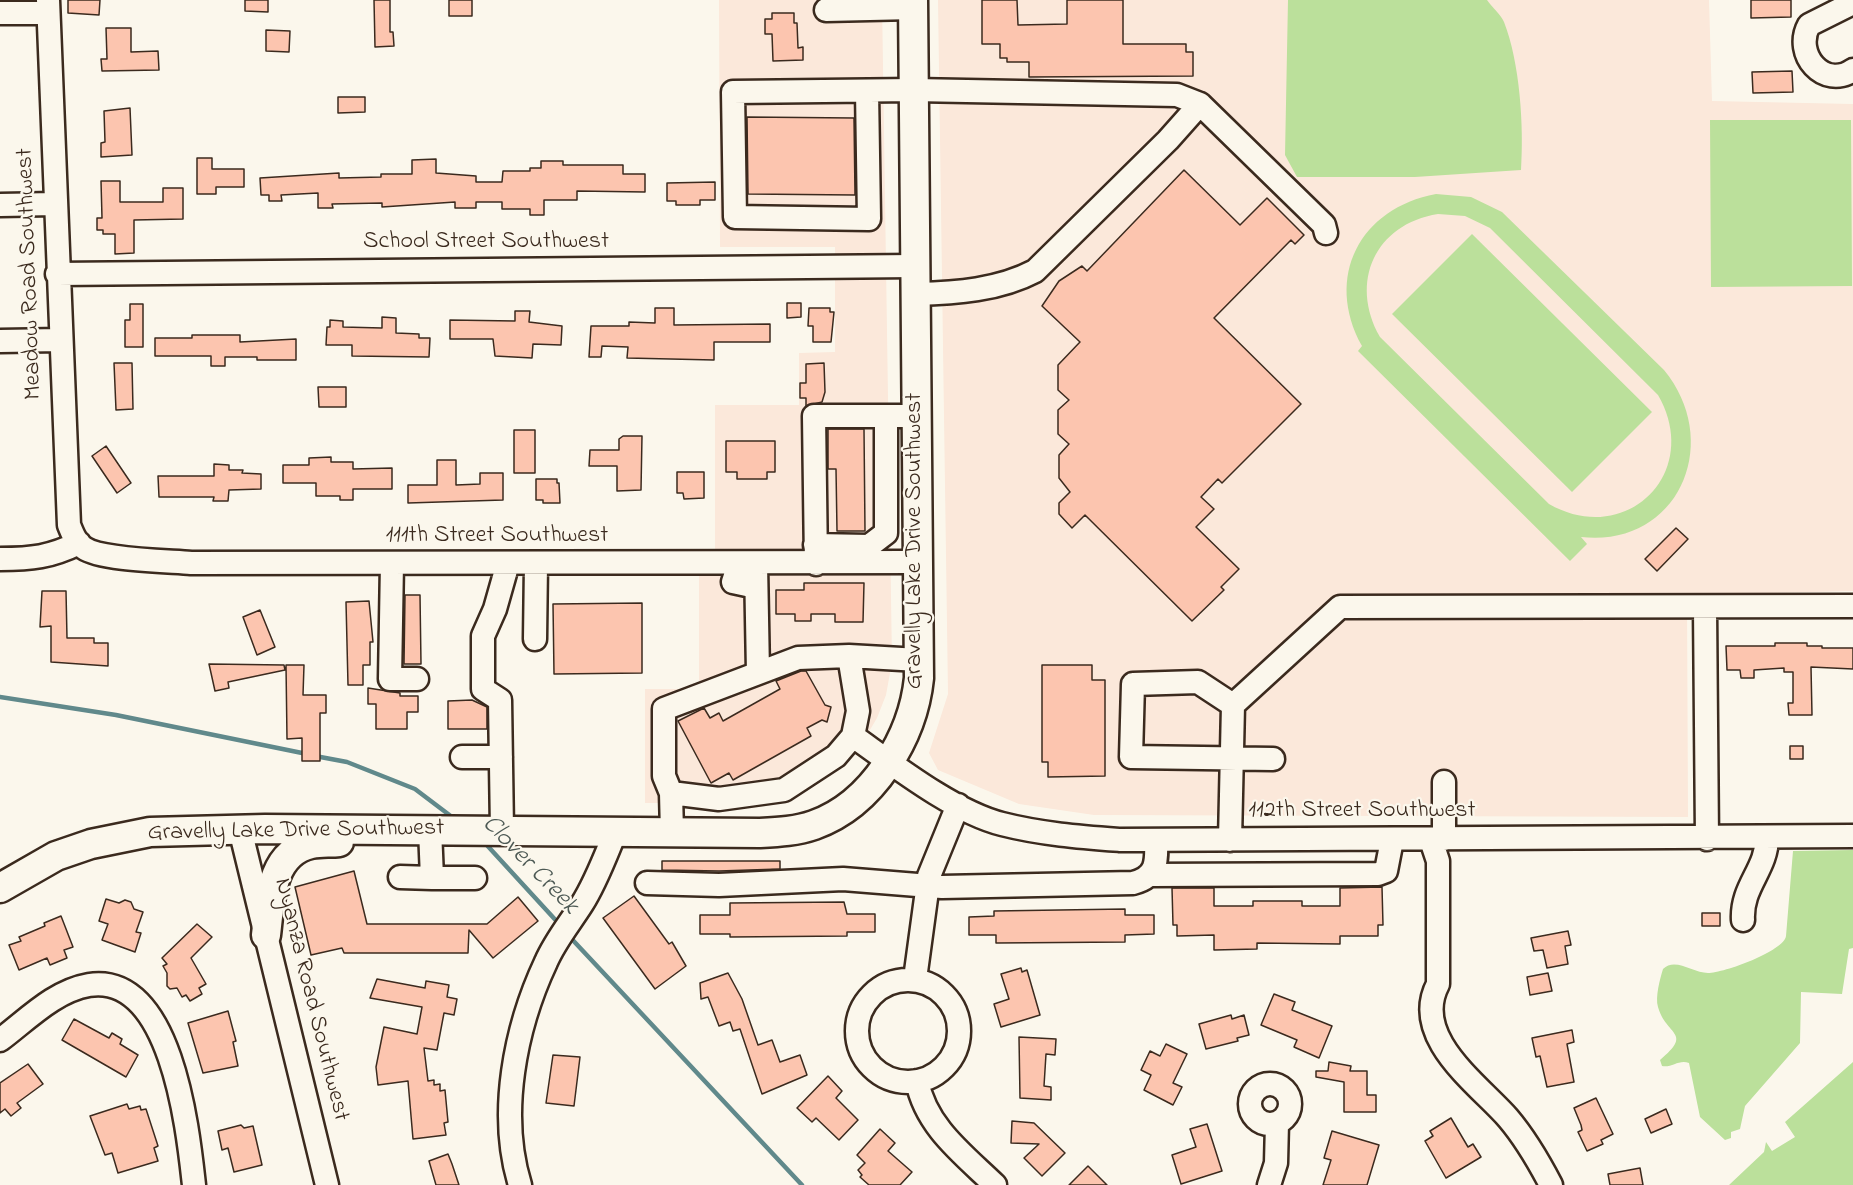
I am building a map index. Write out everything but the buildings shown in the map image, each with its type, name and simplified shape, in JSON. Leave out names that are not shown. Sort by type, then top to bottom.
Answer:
[{"type":"main road","name":"Gravelly Lake Drive Southwest","points":[[0,888],[40,864],[91,844],[150,832],[240,829],[420,829],[760,833],[796,830],[816,824],[852,803],[890,762],[902,741],[917,698],[919,660],[913,4]]},
{"type":"main road","points":[[266,934],[272,890],[278,870],[288,855],[310,844],[329,844],[420,829]]},
{"type":"street","points":[[1853,3],[1809,25],[1805,41],[1808,60],[1818,70],[1829,76],[1839,77],[1853,70]]},
{"type":"street","points":[[826,10],[913,4]]},
{"type":"street","points":[[0,13],[48,6]]},
{"type":"street","name":"Meadow Road Southwest","points":[[48,6],[57,274],[69,525],[74,537],[80,543]]},
{"type":"street","points":[[867,91],[869,219],[735,218],[733,92],[914,90],[1176,95],[1200,104],[1324,225],[1326,232]]},
{"type":"street","points":[[1138,95],[1157,102],[1167,116],[1168,140]]},
{"type":"street","name":"School Street Southwest","points":[[57,274],[916,280],[944,293],[998,285],[1018,280],[1035,271],[1168,140],[1200,104]]},
{"type":"street","points":[[0,205],[55,204]]},
{"type":"street","points":[[0,341],[60,340]]},
{"type":"street","points":[[815,554],[814,416],[916,416]]},
{"type":"street","points":[[864,554],[886,533],[886,416]]},
{"type":"street","points":[[0,559],[32,559],[55,555],[80,543]]},
{"type":"street","name":"111th Street Southwest","points":[[80,543],[86,550],[110,556],[191,563],[748,564],[815,554],[864,554],[918,562]]},
{"type":"street","points":[[392,564],[390,679],[417,679]]},
{"type":"street","points":[[502,830],[500,700],[483,689],[483,636],[495,609],[508,564]]},
{"type":"street","points":[[535,639],[536,564]]},
{"type":"street","points":[[748,564],[756,588],[758,673]]},
{"type":"street","points":[[1230,840],[1233,705],[1340,607],[1853,606]]},
{"type":"street","points":[[1705,608],[1707,838]]},
{"type":"street","points":[[671,793],[719,799],[784,790],[837,756],[853,736],[858,711],[849,656]]},
{"type":"street","points":[[672,833],[671,793],[664,776],[664,709],[798,658],[849,656],[919,660]]},
{"type":"street","points":[[1233,705],[1198,682],[1134,684],[1131,757],[1273,759]]},
{"type":"street","name":"112th Street Southwest","points":[[853,736],[958,805],[1001,824],[1060,836],[1156,840],[1853,836]]},
{"type":"street","points":[[462,757],[501,757]]},
{"type":"street","points":[[1444,782],[1437,839],[1438,984],[1431,997],[1434,1022],[1450,1058],[1508,1119],[1533,1153],[1551,1185]]},
{"type":"street","points":[[915,979],[927,885],[934,860],[958,805]]},
{"type":"street","name":"Nyanza Road Southwest","points":[[240,829],[327,1185]]},
{"type":"street","points":[[420,829],[432,878]]},
{"type":"street","points":[[520,1185],[510,1141],[513,1078],[524,1023],[551,951],[584,902],[615,833]]},
{"type":"street","points":[[1743,921],[1742,905],[1748,887],[1767,854],[1767,837]]},
{"type":"street","points":[[647,883],[719,885],[843,879],[927,885],[1134,884],[1146,880],[1151,875],[1157,862],[1156,840]]},
{"type":"street","points":[[1151,875],[1378,874],[1386,871],[1389,866],[1392,840]]},
{"type":"street","points":[[400,877],[475,878]]},
{"type":"street","points":[[915,979],[932,984],[945,994],[955,1009],[960,1025],[959,1042],[952,1058],[941,1071],[918,1081],[892,1080],[877,1072],[865,1060],[858,1045],[856,1028],[860,1011],[869,997],[882,986],[898,980],[915,979]]},
{"type":"street","points":[[0,1040],[59,996],[81,987],[108,986],[136,1000],[154,1022],[174,1069],[189,1137],[194,1185]]},
{"type":"street","points":[[918,1081],[924,1107],[939,1130],[995,1185]]},
{"type":"street","points":[[1269,1185],[1276,1163],[1277,1124]]},
{"type":"shaded area","points":[[719,0],[882,0],[892,662],[886,695],[877,718],[861,745],[754,803],[645,803],[645,689],[699,689],[699,551],[715,551],[715,405],[799,405],[799,353],[835,352],[835,247],[720,247]]},
{"type":"shaded area","points":[[938,0],[1709,0],[1712,101],[1853,104],[1853,591],[1687,595],[1688,817],[1094,815],[1019,804],[938,770],[929,753],[948,694]]},
{"type":"green space","points":[[1288,0],[1487,0],[1504,22],[1514,56],[1520,95],[1521,170],[1415,177],[1297,177],[1285,155]]},
{"type":"green space","points":[[1710,120],[1851,120],[1852,286],[1711,287]]},
{"type":"green space","points":[[1436,194],[1471,197],[1502,212],[1664,370],[1682,399],[1690,428],[1690,458],[1681,485],[1666,508],[1643,526],[1615,536],[1581,537],[1587,544],[1570,561],[1358,351],[1362,346],[1351,320],[1347,295],[1349,271],[1356,249],[1369,230],[1387,214],[1409,202]],"holes":[[[1438,214],[1465,216],[1490,228],[1658,395],[1669,424],[1671,451],[1664,475],[1649,495],[1629,509],[1605,516],[1578,515],[1549,504],[1380,337],[1371,316],[1367,296],[1368,277],[1374,259],[1384,243],[1398,230],[1416,220]]]},
{"type":"green space","points":[[1472,234],[1652,412],[1572,492],[1392,314]]},
{"type":"green space","points":[[1853,850],[1853,948],[1849,949],[1842,994],[1801,992],[1800,1043],[1745,1106],[1740,1129],[1731,1132],[1731,1138],[1725,1140],[1700,1117],[1689,1063],[1662,1066],[1660,1060],[1670,1051],[1676,1039],[1675,1034],[1666,1024],[1657,1003],[1663,969],[1679,965],[1702,972],[1716,972],[1752,960],[1775,948],[1783,942],[1786,936],[1793,851]]},
{"type":"green space","points":[[1853,1062],[1853,1185],[1729,1185],[1764,1152],[1766,1142],[1772,1151],[1795,1137],[1785,1122]]},
{"type":"waterway","name":"Clover Creek","points":[[0,697],[116,715],[307,754]]},
{"type":"waterway","name":"Clover Creek","points":[[315,756],[347,762],[415,789],[456,820]]},
{"type":"waterway","name":"Clover Creek","points":[[484,842],[561,926]]},
{"type":"waterway","name":"Clover Creek","points":[[568,935],[802,1185]]}]
